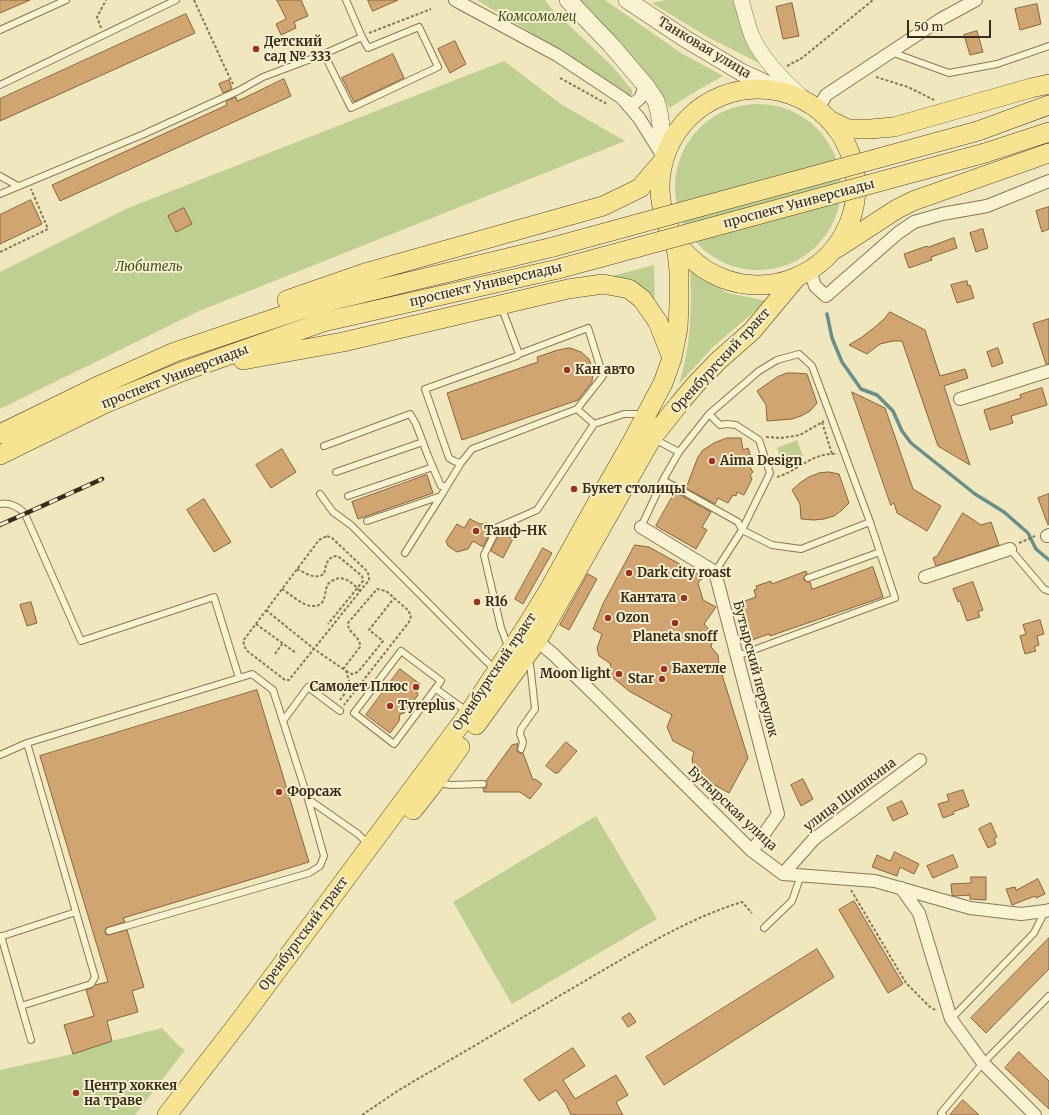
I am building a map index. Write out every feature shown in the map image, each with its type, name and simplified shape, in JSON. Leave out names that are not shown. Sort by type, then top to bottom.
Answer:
[{"type":"main road","points":[[175,352],[247,314],[365,273],[603,206],[640,188],[664,158],[659,112],[656,101],[644,83],[611,45],[568,0]]},
{"type":"main road","name":"Танковая улица","points":[[627,0],[684,38],[741,72],[784,92]]},
{"type":"main road","points":[[818,110],[838,131],[846,144],[855,171],[855,200],[849,221],[840,241],[821,262],[804,274],[782,282],[767,285],[744,284],[721,278],[694,262],[683,251],[672,236],[664,218],[659,186],[664,158],[671,141],[688,117],[712,99],[748,89],[770,89],[784,92],[818,110],[848,129],[870,129],[894,127],[1049,84]]},
{"type":"main road","name":"проспект Универсиады","points":[[0,434],[96,387],[175,352],[317,304],[553,247],[978,131],[1049,105]]},
{"type":"main road","name":"проспект Универсиады","points":[[0,455],[104,404],[181,372],[323,322],[558,269],[985,153],[1049,132]]},
{"type":"main road","points":[[831,252],[913,200],[1049,153]]},
{"type":"main road","name":"Оренбургский тракт","points":[[167,1115],[371,846],[498,671],[525,649],[547,593],[663,384],[672,358],[678,328],[679,304],[677,252],[664,218]]},
{"type":"main road","name":"Оренбургский тракт","points":[[180,1115],[378,854],[435,782],[525,649],[652,438],[678,404],[695,385],[718,361],[752,331],[804,274]]},
{"type":"main road","points":[[181,372],[343,342],[568,289],[603,284],[629,289],[642,299],[658,322],[672,358]]},
{"type":"street","points":[[455,0],[557,55],[631,104],[642,96],[644,83]]},
{"type":"street","points":[[742,0],[750,30],[758,46],[783,80],[818,110],[826,96],[941,19],[976,0]]},
{"type":"street","points":[[622,98],[638,118],[664,158]]},
{"type":"street","points":[[804,274],[826,296],[898,233],[914,222],[942,214],[987,206],[1049,181]]},
{"type":"street","points":[[960,399],[1049,371]]},
{"type":"street","points":[[641,526],[715,572]]},
{"type":"street","points":[[925,577],[1010,549]]},
{"type":"street","name":"Бутырский переулок","points":[[715,572],[778,814],[752,851]]},
{"type":"street","name":"Бутырская улица","points":[[525,649],[553,654],[752,851],[783,874]]},
{"type":"street","name":"улица Шишкина","points":[[783,874],[814,839],[920,760]]},
{"type":"street","points":[[783,874],[875,881],[970,908],[1021,914],[1047,910]]},
{"type":"street","points":[[901,888],[919,913],[951,1019],[983,1064],[1035,1115]]},
{"type":"lane","points":[[0,30],[66,0]]},
{"type":"lane","points":[[0,85],[104,35],[163,3],[176,0]]},
{"type":"lane","points":[[324,54],[352,108],[438,67],[419,27],[368,48],[346,0]]},
{"type":"lane","points":[[0,194],[144,134],[238,91],[263,77],[324,54],[362,36]]},
{"type":"lane","points":[[891,52],[949,73],[997,64],[1049,46]]},
{"type":"lane","points":[[0,176],[18,186]]},
{"type":"lane","points":[[501,305],[519,354]]},
{"type":"lane","points":[[405,553],[461,463],[472,449],[577,409],[603,376],[588,328],[517,356],[425,389],[449,458],[461,463]]},
{"type":"lane","points":[[641,526],[679,452],[709,414],[759,371],[777,360],[799,354],[812,366],[832,416],[870,522],[895,598],[737,656]]},
{"type":"lane","points":[[577,409],[594,424]]},
{"type":"lane","points":[[324,446],[410,414],[416,424],[440,486],[447,486]]},
{"type":"lane","points":[[521,749],[523,742],[520,734],[521,729],[535,709],[531,672],[525,649],[501,628],[484,554],[498,527],[537,510],[594,424],[624,414],[647,414]]},
{"type":"lane","points":[[709,414],[720,425],[736,425],[759,440],[770,473],[742,530],[715,572]]},
{"type":"lane","points":[[652,438],[679,452]]},
{"type":"lane","points":[[336,472],[423,442]]},
{"type":"lane","points":[[348,496],[433,467]]},
{"type":"lane","points":[[664,480],[738,522],[742,530],[772,545],[801,549],[870,522]]},
{"type":"lane","points":[[320,494],[333,512],[351,526],[483,658],[498,671]]},
{"type":"lane","points":[[367,521],[441,496]]},
{"type":"lane","points":[[0,504],[4,503],[14,506],[25,514],[81,641],[214,597],[239,678]]},
{"type":"lane","points":[[1010,549],[1044,589],[1049,591]]},
{"type":"lane","points":[[808,578],[880,552]]},
{"type":"lane","points":[[401,651],[441,682],[436,689],[394,744],[354,714],[401,651]]},
{"type":"lane","points":[[0,755],[27,743],[252,674],[273,690],[308,799],[324,856],[320,866],[309,873],[109,931]]},
{"type":"lane","points":[[283,721],[308,687],[337,709]]},
{"type":"lane","points":[[436,689],[469,713]]},
{"type":"lane","points":[[21,1006],[91,984],[95,976],[27,743]]},
{"type":"lane","points":[[435,782],[451,785],[483,784]]},
{"type":"lane","points":[[308,799],[358,834],[371,846]]},
{"type":"lane","points":[[764,928],[792,902],[801,875]]},
{"type":"lane","points":[[951,1019],[1034,933],[1047,910]]},
{"type":"lane","points":[[32,1040],[0,936],[76,912]]},
{"type":"lane","points":[[943,1115],[941,1112],[983,1064],[1049,996]]},
{"type":"path","points":[[104,35],[96,17],[106,0]]},
{"type":"path","points":[[194,0],[227,72],[238,91]]},
{"type":"path","points":[[785,67],[802,58],[873,0]]},
{"type":"path","points":[[362,36],[431,9]]},
{"type":"path","points":[[875,76],[908,87],[936,101]]},
{"type":"path","points":[[560,78],[607,104]]},
{"type":"path","points":[[0,252],[48,229],[31,189]]},
{"type":"path","points":[[759,440],[766,437],[781,438],[800,435],[832,416]]},
{"type":"path","points":[[822,422],[832,454]]},
{"type":"path","points":[[769,475],[778,478],[808,461],[822,456],[835,454],[846,456]]},
{"type":"path","points":[[328,536],[367,571],[369,576],[369,580],[289,680],[285,680],[246,650],[243,641],[282,589],[319,540],[328,536]]},
{"type":"path","points":[[1024,541],[1044,536]]},
{"type":"path","points":[[297,569],[310,576],[320,576],[324,574],[329,559],[333,556],[338,556],[362,576],[363,581],[328,624]]},
{"type":"path","points":[[282,589],[306,605],[312,606],[318,606],[322,602],[325,598],[327,585],[336,578],[341,577],[346,579],[360,591]]},
{"type":"path","points":[[337,709],[409,622],[411,616],[408,610],[386,591],[377,589],[348,623],[350,630],[361,642],[360,647],[343,669]]},
{"type":"path","points":[[266,610],[314,649],[352,674],[358,672],[383,641],[369,630],[394,598]]},
{"type":"path","points":[[256,624],[296,653]]},
{"type":"path","points":[[275,654],[282,644]]},
{"type":"path","points":[[337,709],[348,688],[349,680],[346,671]]},
{"type":"path","points":[[844,879],[906,983],[930,1006],[951,1019]]},
{"type":"path","points":[[362,1115],[398,1090],[677,928],[742,902],[752,912]]},
{"type":"green space","name":"Комсомолец","points":[[477,0],[545,0],[551,8],[613,67],[632,90],[632,95],[626,97],[579,62]]},
{"type":"green space","points":[[580,0],[605,0],[681,53],[723,76],[669,108],[660,91],[641,67]]},
{"type":"green space","points":[[666,0],[735,0],[746,40],[765,66],[706,36],[652,3]]},
{"type":"green space","name":"Любитель","points":[[504,61],[562,105],[625,141],[199,311],[0,409],[0,272],[128,208]]},
{"type":"green space","points":[[758,104],[782,108],[797,114],[810,123],[822,135],[831,148],[837,163],[841,187],[837,211],[831,226],[822,239],[810,251],[797,260],[782,266],[758,270],[734,266],[719,260],[706,251],[694,239],[685,226],[679,211],[675,187],[679,163],[685,148],[694,135],[706,123],[719,114],[734,108]]},
{"type":"green space","points":[[654,265],[655,309],[612,276]]},
{"type":"green space","points":[[690,269],[704,280],[728,293],[767,301],[714,346],[679,384],[686,355],[690,327]]},
{"type":"green space","points":[[797,440],[803,456],[783,463],[777,448]]},
{"type":"green space","points":[[596,816],[657,919],[512,1004],[453,902]]},
{"type":"green space","name":"Центр хоккея на траве","points":[[162,1028],[180,1047],[185,1050],[135,1115],[0,1115],[0,1070],[73,1054],[112,1041]]},
{"type":"building","points":[[0,0],[30,0],[0,13]]},
{"type":"building","points":[[277,0],[301,0],[308,16],[294,22],[296,28],[281,35],[276,24],[286,19]]},
{"type":"building","points":[[368,0],[398,0],[373,11]]},
{"type":"building","points":[[792,3],[799,36],[783,39],[776,7]]},
{"type":"building","points":[[1037,4],[1041,24],[1020,30],[1015,9]]},
{"type":"building","points":[[186,14],[195,33],[0,121],[0,99]]},
{"type":"building","points":[[977,31],[983,52],[970,55],[964,35]]},
{"type":"building","points":[[455,41],[466,64],[450,73],[438,49]]},
{"type":"building","points":[[393,54],[404,78],[354,102],[342,78]]},
{"type":"building","points":[[284,79],[291,96],[60,201],[52,185],[227,105],[226,101],[236,97],[237,101]]},
{"type":"building","points":[[229,80],[232,89],[223,93],[219,84]]},
{"type":"building","points":[[31,200],[42,224],[0,244],[0,215]]},
{"type":"building","points":[[1049,207],[1049,229],[1042,232],[1036,211]]},
{"type":"building","points":[[184,208],[192,224],[176,232],[168,216]]},
{"type":"building","points":[[983,229],[988,248],[976,252],[970,233]]},
{"type":"building","points":[[954,238],[957,248],[931,257],[932,260],[909,268],[904,254]]},
{"type":"building","points":[[967,281],[968,286],[970,285],[974,298],[957,303],[951,285]]},
{"type":"building","points":[[890,312],[925,330],[940,376],[965,369],[968,378],[944,386],[970,465],[938,446],[902,341],[893,341],[880,344],[867,354],[849,345],[875,327]]},
{"type":"building","points":[[1049,319],[1049,364],[1046,364],[1033,324]]},
{"type":"building","points":[[570,348],[581,352],[589,359],[593,370],[592,382],[578,400],[462,440],[447,393],[538,362],[537,357],[558,350]]},
{"type":"building","points":[[998,348],[1003,363],[992,367],[987,352]]},
{"type":"building","points":[[787,373],[807,374],[817,403],[810,411],[801,416],[792,419],[767,421],[766,405],[757,391],[777,377]]},
{"type":"building","points":[[1042,388],[1047,405],[1011,416],[1013,423],[990,430],[984,410],[1021,398],[1020,395]]},
{"type":"building","points":[[852,392],[885,408],[913,489],[941,506],[927,531],[897,513],[894,503],[891,505]]},
{"type":"building","points":[[727,438],[741,438],[743,450],[748,448],[752,460],[747,462],[753,472],[750,475],[752,479],[744,495],[737,492],[736,496],[733,495],[728,503],[718,498],[715,504],[686,488],[698,457],[703,450],[714,443]]},
{"type":"building","points":[[282,449],[296,472],[271,488],[256,465]]},
{"type":"building","points":[[829,472],[839,474],[849,503],[834,516],[814,520],[801,519],[800,504],[792,490],[809,477],[819,473]]},
{"type":"building","points":[[427,475],[433,493],[358,519],[352,502]]},
{"type":"building","points":[[675,492],[711,512],[702,527],[707,530],[696,549],[656,526]]},
{"type":"building","points":[[1049,494],[1049,524],[1048,525],[1038,498]]},
{"type":"building","points":[[204,499],[231,542],[214,552],[187,510]]},
{"type":"building","points":[[963,513],[981,525],[991,522],[999,545],[936,566],[933,558],[937,556]]},
{"type":"building","points":[[470,519],[480,524],[487,523],[493,527],[483,547],[473,541],[468,549],[457,552],[448,546],[446,541],[457,524],[464,528]]},
{"type":"building","points":[[501,531],[513,539],[503,558],[491,551]]},
{"type":"building","name":"Бахетле","points":[[635,545],[649,547],[703,577],[698,583],[703,600],[716,607],[704,624],[714,635],[711,647],[718,655],[719,665],[748,758],[729,793],[695,774],[692,759],[694,752],[673,741],[667,727],[672,715],[629,691],[607,673],[611,664],[599,656],[597,648],[602,634],[593,629],[603,604]]},
{"type":"building","points":[[543,548],[552,553],[523,604],[515,599]]},
{"type":"building","points":[[873,567],[883,597],[770,636],[769,634],[752,640],[739,603],[756,597],[754,590],[757,589],[756,586],[771,581],[772,584],[806,571],[807,574],[804,577],[804,580],[810,582],[812,589]]},
{"type":"building","points":[[588,574],[597,579],[569,630],[560,625]]},
{"type":"building","points":[[973,582],[983,610],[978,612],[980,617],[967,621],[960,601],[958,602],[953,589]]},
{"type":"building","points":[[31,602],[37,623],[27,626],[20,605]]},
{"type":"building","points":[[1040,620],[1044,634],[1037,636],[1039,645],[1034,647],[1036,651],[1025,654],[1020,636],[1026,634],[1023,625]]},
{"type":"building","points":[[400,669],[420,684],[416,689],[418,695],[404,713],[400,714],[399,721],[390,733],[366,715]]},
{"type":"building","points":[[257,690],[309,862],[123,918],[125,922],[106,928],[105,932],[108,935],[127,930],[144,987],[132,991],[138,1012],[107,1021],[112,1041],[73,1054],[64,1025],[94,1016],[86,990],[95,985],[108,982],[40,756]]},
{"type":"building","points":[[566,742],[577,751],[558,773],[555,773],[546,766]]},
{"type":"building","points":[[518,744],[517,750],[519,753],[523,753],[533,780],[535,779],[542,784],[530,799],[520,792],[484,792],[483,788],[486,788],[486,781],[512,745]]},
{"type":"building","points":[[803,779],[813,799],[801,806],[791,785]]},
{"type":"building","points":[[963,790],[969,806],[953,812],[954,814],[943,818],[938,804],[949,801],[947,795]]},
{"type":"building","points":[[902,801],[908,814],[893,821],[887,808]]},
{"type":"building","points":[[991,823],[997,837],[994,839],[996,844],[988,848],[979,829]]},
{"type":"building","points":[[895,852],[919,864],[914,874],[900,867],[897,876],[872,867],[877,855],[890,861]]},
{"type":"building","points":[[953,855],[958,867],[933,878],[927,866]]},
{"type":"building","points":[[971,877],[986,877],[986,900],[970,899],[970,895],[952,895],[951,884],[971,883]]},
{"type":"building","points":[[1038,879],[1045,894],[1036,898],[1035,896],[1012,905],[1006,889],[1015,887],[1016,890]]},
{"type":"building","points":[[854,901],[903,984],[888,993],[839,910]]},
{"type":"building","points":[[1049,938],[1049,969],[986,1033],[971,1018]]},
{"type":"building","points":[[817,949],[834,977],[664,1085],[646,1057]]},
{"type":"building","points":[[630,1013],[636,1022],[628,1027],[622,1018]]},
{"type":"building","points":[[573,1048],[585,1066],[563,1080],[575,1099],[616,1075],[628,1095],[616,1102],[623,1115],[571,1115],[566,1104],[556,1090],[539,1101],[524,1080]]},
{"type":"building","points":[[1019,1052],[1049,1081],[1049,1109],[1005,1068]]},
{"type":"building","points":[[963,1100],[979,1115],[950,1115]]},
{"type":"waterway","points":[[827,314],[832,338],[842,362],[861,389],[877,395],[893,411],[902,431],[911,443],[975,494],[1004,512],[1028,533],[1036,549],[1049,560]]},
{"type":"railway","points":[[0,525],[102,479]]},
{"type":"place","name":"Детский сад № 333","points":[[256,49]]},
{"type":"place","name":"Кан авто","points":[[567,370]]},
{"type":"place","name":"Aima Design","points":[[712,461]]},
{"type":"place","name":"Букет столицы","points":[[574,489]]},
{"type":"place","name":"Таиф-НК","points":[[476,531]]},
{"type":"place","name":"Dark city roast","points":[[629,573]]},
{"type":"place","name":"Кантата","points":[[684,598]]},
{"type":"place","name":"R16","points":[[477,602]]},
{"type":"place","name":"Ozon","points":[[608,618]]},
{"type":"place","name":"Planeta snoff","points":[[675,623]]},
{"type":"place","name":"Бахетле","points":[[664,669]]},
{"type":"place","name":"Moon light","points":[[619,674]]},
{"type":"place","name":"Star","points":[[662,679]]},
{"type":"place","name":"Самолет Плюс","points":[[416,687]]},
{"type":"place","name":"Tyreplus","points":[[390,706]]},
{"type":"place","name":"Форсаж","points":[[279,792]]},
{"type":"place","name":"Центр хоккея на траве","points":[[76,1093]]}]
